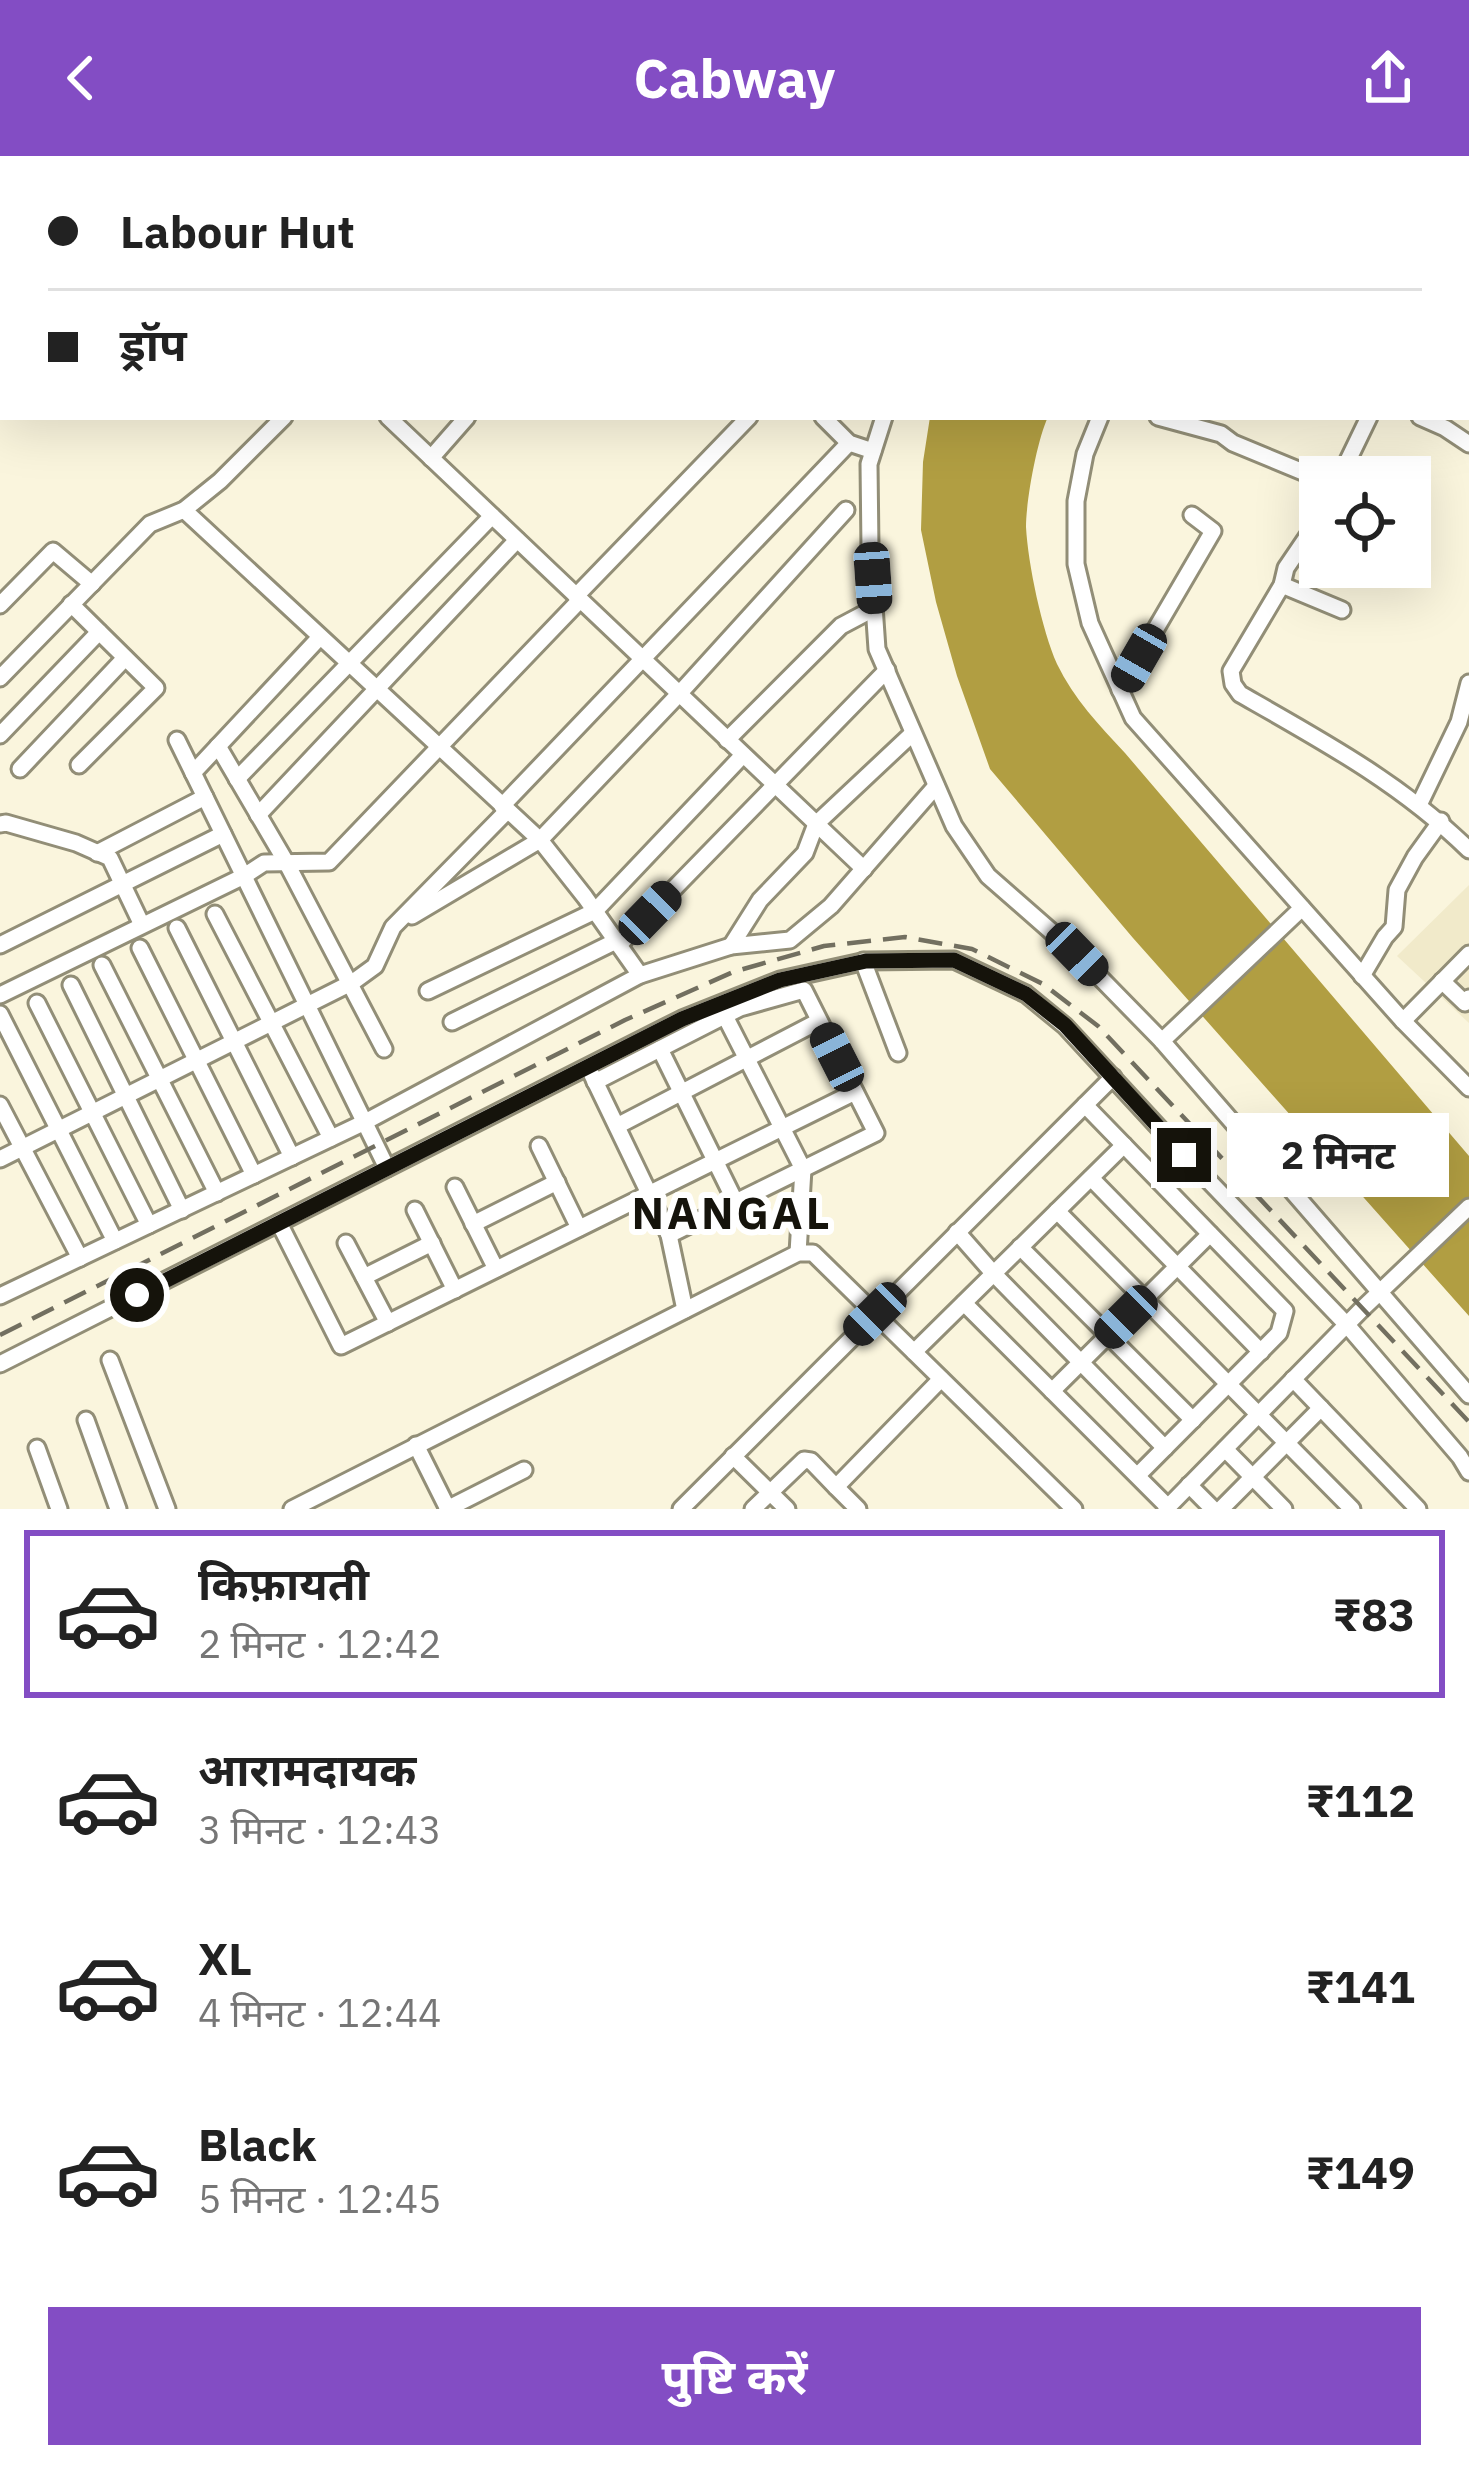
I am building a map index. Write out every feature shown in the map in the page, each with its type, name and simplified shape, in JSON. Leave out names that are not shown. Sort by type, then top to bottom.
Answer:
[{"type":"street","points":[[0,678],[150,524],[184,510],[220,481],[273,420]]},
{"type":"street","points":[[391,420],[864,869]]},
{"type":"street","points":[[431,458],[464,420]]},
{"type":"street","points":[[0,994],[264,863],[328,862],[746,420]]},
{"type":"street","points":[[826,420],[849,443],[873,451]]},
{"type":"street","points":[[883,420],[869,464],[878,649],[954,826],[988,876],[1077,954],[1162,1041],[1469,1396]]},
{"type":"street","points":[[1099,420],[1085,454],[1076,501],[1076,564],[1090,623],[1133,718],[1362,976],[1469,1088]]},
{"type":"street","points":[[1169,420],[1221,434],[1299,470]]},
{"type":"street","points":[[1221,434],[1229,420]]},
{"type":"street","points":[[1350,456],[1368,420]]},
{"type":"street","points":[[1427,420],[1469,444]]},
{"type":"street","points":[[0,1159],[350,984],[375,966],[394,927],[849,443]]},
{"type":"street","points":[[394,927],[540,840],[846,509]]},
{"type":"street","points":[[184,510],[540,840],[640,975]]},
{"type":"street","points":[[1120,690],[1213,531],[1192,515]]},
{"type":"street","points":[[237,779],[492,516]]},
{"type":"street","points":[[258,814],[518,540]]},
{"type":"street","points":[[1299,549],[1231,671],[1233,684],[1240,694],[1372,770],[1441,821],[1469,850]]},
{"type":"street","points":[[2,598],[53,550],[92,584]]},
{"type":"street","points":[[1282,585],[1342,610]]},
{"type":"street","points":[[71,604],[156,688],[79,765]]},
{"type":"street","points":[[728,740],[841,626],[875,608]]},
{"type":"street","points":[[0,735],[100,632]]},
{"type":"street","points":[[193,772],[320,637]]},
{"type":"street","points":[[20,769],[125,658]]},
{"type":"street","points":[[452,1022],[617,943],[886,670]]},
{"type":"street","points":[[1419,805],[1459,722],[1469,683]]},
{"type":"street","points":[[730,946],[760,900],[805,853],[816,824],[914,733]]},
{"type":"street","points":[[177,740],[388,1168]]},
{"type":"street","points":[[218,746],[286,862],[384,1049]]},
{"type":"street","points":[[428,991],[595,911],[743,755]]},
{"type":"street","points":[[0,1296],[365,1122],[640,975],[730,946],[790,940],[832,906],[936,785]]},
{"type":"street","points":[[97,853],[205,796]]},
{"type":"street","points":[[1362,976],[1394,927],[1397,890],[1441,821]]},
{"type":"street","points":[[0,824],[110,858],[142,925]]},
{"type":"street","points":[[0,945],[223,834]]},
{"type":"street","points":[[1162,1041],[1302,908]]},
{"type":"street","points":[[215,914],[331,1138]]},
{"type":"street","points":[[177,928],[292,1157]]},
{"type":"street","points":[[140,948],[254,1175]]},
{"type":"street","points":[[1403,1021],[1469,954]]},
{"type":"street","points":[[592,1075],[682,1019],[780,980],[862,962],[954,960],[1026,994],[1065,1025],[1347,1325],[1469,1472]]},
{"type":"street","points":[[862,962],[898,1053]]},
{"type":"street","points":[[102,964],[217,1193]]},
{"type":"street","points":[[1442,981],[1465,1003],[1469,998]]},
{"type":"street","points":[[70,986],[182,1210]]},
{"type":"street","points":[[0,1364],[388,1168],[660,1049],[740,1008],[804,990],[876,1133],[669,1235]]},
{"type":"street","points":[[37,1003],[149,1225]]},
{"type":"street","points":[[0,1014],[115,1241]]},
{"type":"street","points":[[725,1016],[803,1169],[799,1252]]},
{"type":"street","points":[[616,1126],[820,1021]]},
{"type":"street","points":[[660,1049],[736,1202]]},
{"type":"street","points":[[592,1075],[669,1235],[685,1310]]},
{"type":"street","points":[[681,1509],[1113,1077]]},
{"type":"street","points":[[279,1223],[341,1346],[855,1092]]},
{"type":"street","points":[[0,1105],[80,1258]]},
{"type":"street","points":[[1084,1105],[1285,1311],[1279,1334],[1138,1475]]},
{"type":"street","points":[[914,1352],[1124,1145]]},
{"type":"street","points":[[539,1146],[579,1228]]},
{"type":"street","points":[[1090,1178],[1261,1352]]},
{"type":"street","points":[[473,1224],[557,1182]]},
{"type":"street","points":[[455,1187],[496,1270]]},
{"type":"street","points":[[964,1303],[1167,1508],[1469,1207]]},
{"type":"street","points":[[415,1210],[455,1290]]},
{"type":"street","points":[[1057,1211],[1352,1509]]},
{"type":"street","points":[[957,1232],[1165,1448]]},
{"type":"street","points":[[1052,1391],[1210,1234]]},
{"type":"street","points":[[346,1243],[388,1323]]},
{"type":"street","points":[[364,1277],[432,1244]]},
{"type":"street","points":[[1020,1247],[1192,1420]]},
{"type":"street","points":[[292,1509],[799,1252],[813,1253],[1074,1509]]},
{"type":"street","points":[[110,1360],[167,1509]]},
{"type":"street","points":[[836,1486],[941,1379]]},
{"type":"street","points":[[1293,1379],[1418,1509]]},
{"type":"street","points":[[1189,1485],[1217,1509],[1321,1408]]},
{"type":"street","points":[[86,1420],[118,1509]]},
{"type":"street","points":[[416,1445],[448,1509],[524,1470]]},
{"type":"street","points":[[37,1448],[59,1509]]},
{"type":"street","points":[[1225,1449],[1284,1509]]},
{"type":"street","points":[[733,1456],[787,1509]]},
{"type":"street","points":[[753,1509],[805,1460],[858,1509]]},
{"type":"shaded area","points":[[930,420],[1047,420],[1033,471],[1026,527],[1037,597],[1057,664],[1088,711],[1469,1156],[1469,1316],[1133,938],[990,769],[936,602],[921,530]]},
{"type":"shaded area","points":[[1469,885],[1469,1023],[1397,956]]},
{"type":"railway","points":[[0,1335],[625,1020],[733,972],[824,946],[905,937],[972,949],[1043,984],[1098,1026],[1469,1422]]},
{"type":"district","name":"NANGAL","points":[[732,1213]]},
{"type":"route","points":[[137,1295],[682,1019],[780,980],[866,961],[954,960],[1026,994],[1065,1025],[1184,1155]]}]
